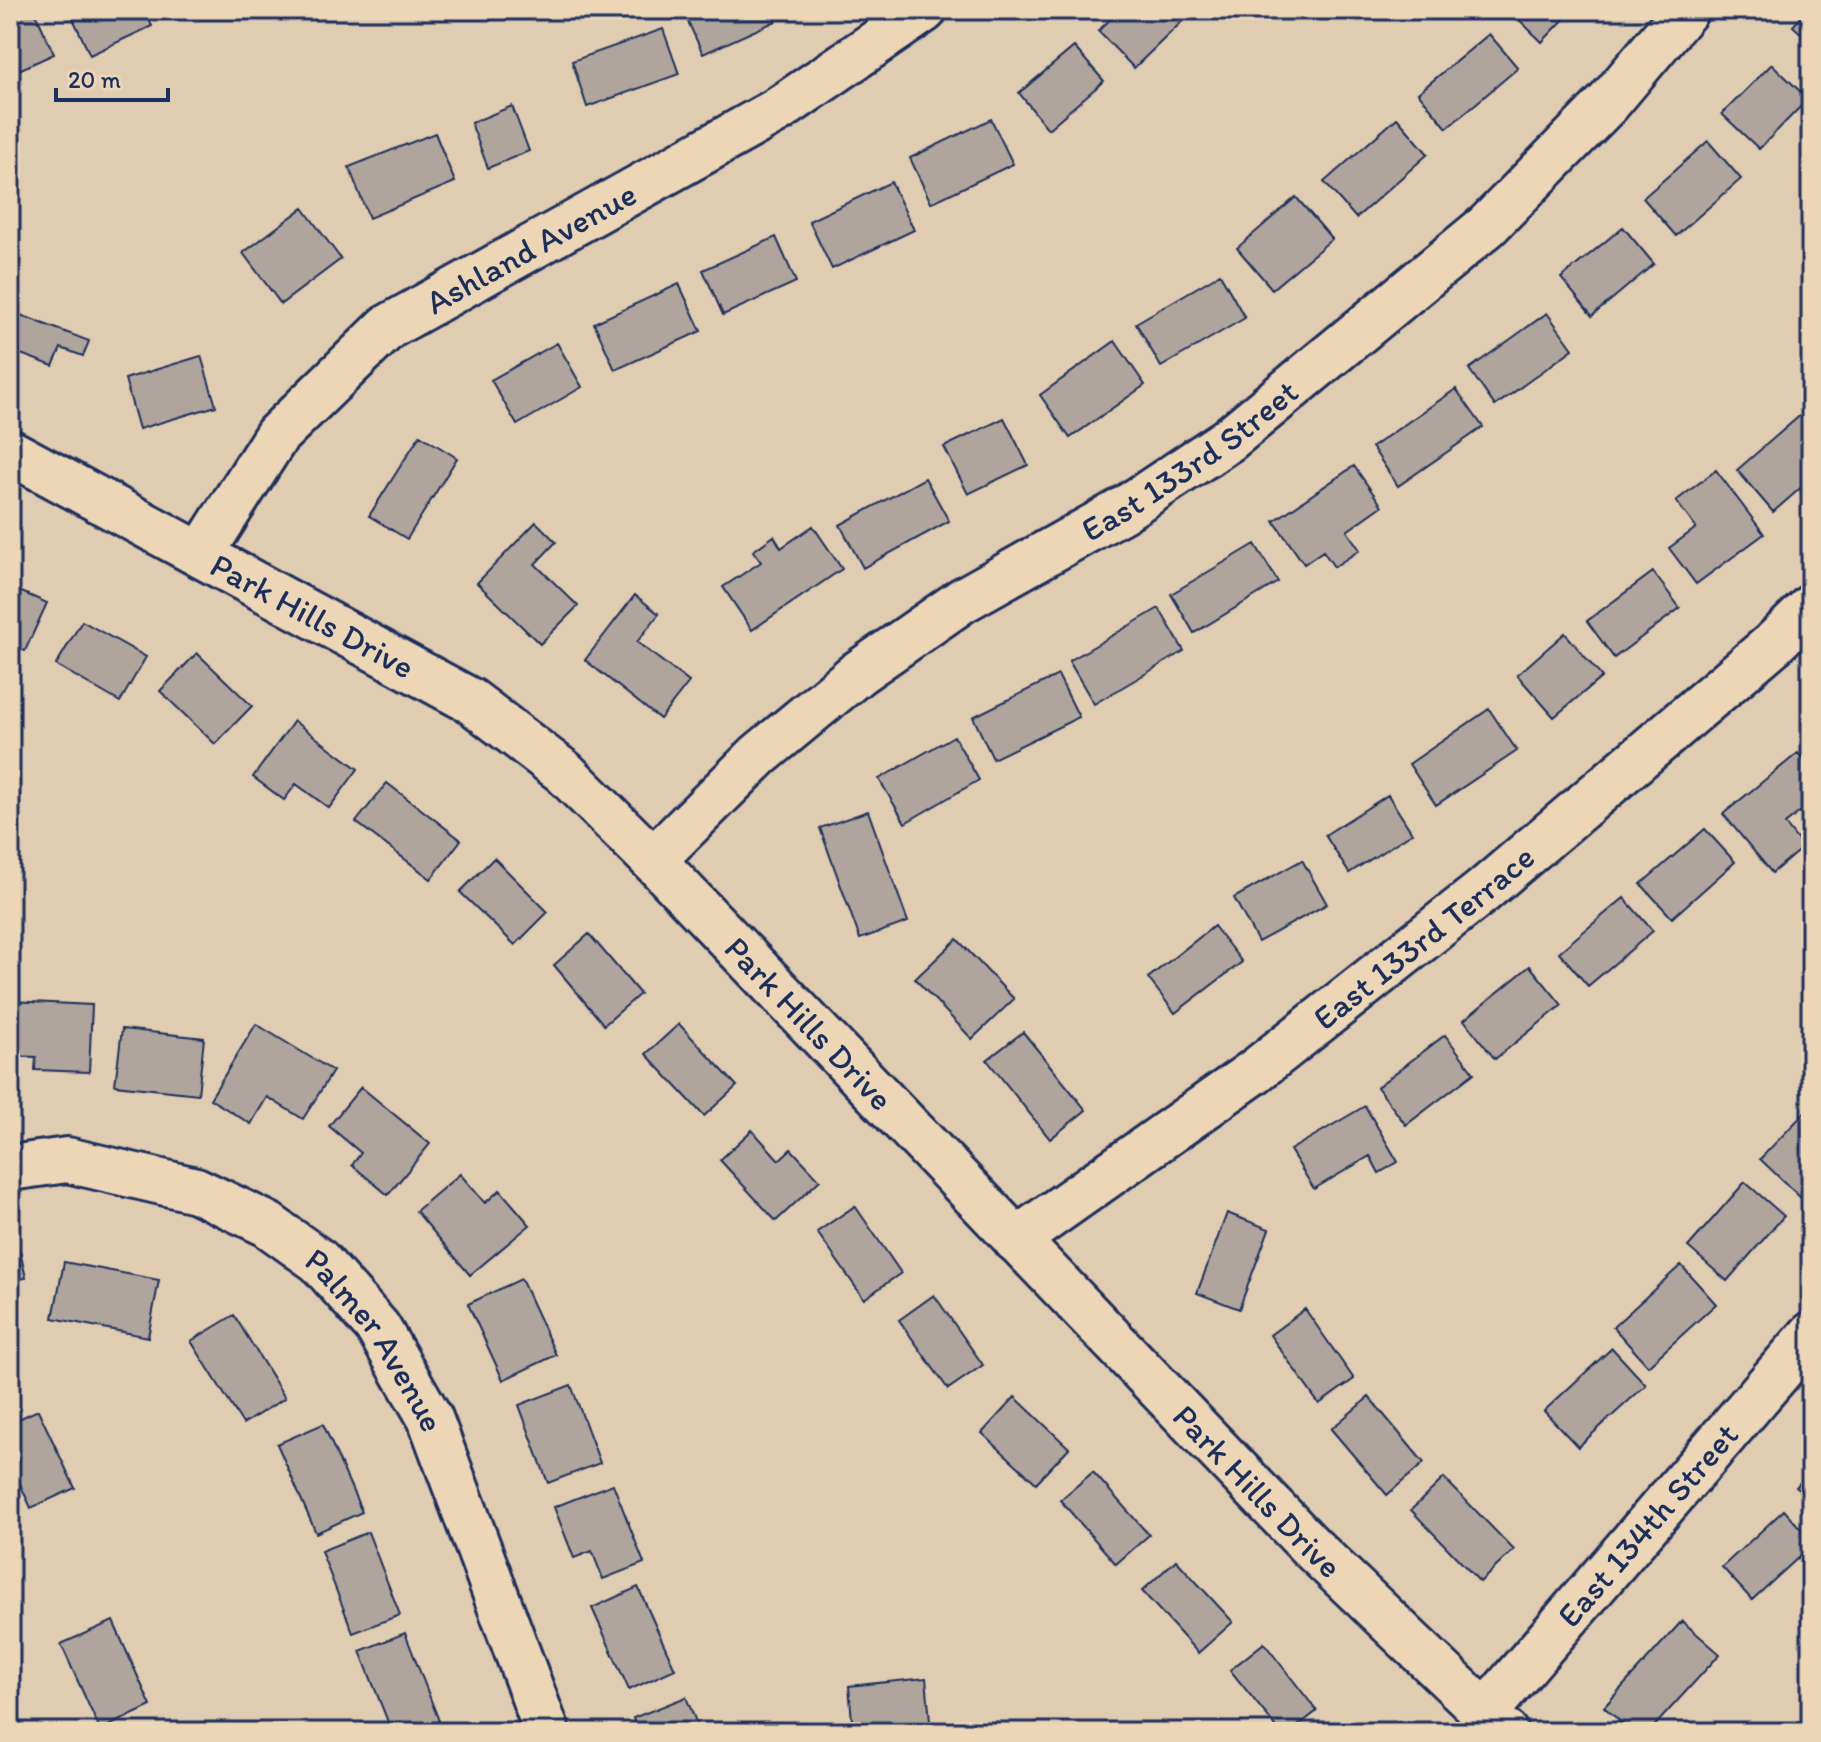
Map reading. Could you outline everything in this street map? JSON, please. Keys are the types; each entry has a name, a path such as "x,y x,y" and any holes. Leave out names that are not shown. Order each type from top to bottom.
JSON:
{"street":[{"name":"Ashland Avenue","path":"202,553 277,435 388,327 778,110 924,10"},
{"name":"East 133rd Street","path":"653,860 759,755 858,673 963,600 1123,510 1252,421 1487,226 1608,103 1686,10"},
{"name":"Park Hills Drive","path":"10,452 471,701 564,772 653,860 1310,1546 1494,1723"},
{"name":"East 133rd Terrace","path":"1016,1240 1254,1072 1483,891 1773,644 1811,607"},
{"name":"Palmer Avenue","path":"10,1168 67,1160 196,1190 267,1224 319,1261 378,1328 430,1418 547,1732"},
{"name":"East 134th Street","path":"1494,1723 1811,1335"}],"building":[{"path":"34,10 54,54 10,74 10,20"},
{"path":"69,10 163,10 148,17 152,26 90,55"},
{"path":"690,10 771,10 776,21 703,54 684,13"},
{"path":"1120,10 1194,10 1134,68 1098,31"},
{"path":"1509,10 1573,10 1542,42"},
{"path":"1807,10 1811,10 1811,43 1793,26"},
{"path":"663,29 679,74 587,107 572,61"},
{"path":"1489,34 1518,68 1447,128 1418,93"},
{"path":"1074,47 1104,81 1048,129 1019,93"},
{"path":"1772,64 1808,99 1759,149 1722,114"},
{"path":"512,106 529,151 488,168 471,123"},
{"path":"1397,118 1428,154 1356,218 1324,182"},
{"path":"991,119 1013,164 931,203 910,158"},
{"path":"435,133 455,182 369,218 349,167"},
{"path":"1708,141 1741,179 1676,236 1643,198"},
{"path":"891,182 914,230 832,269 809,221"},
{"path":"1296,197 1332,239 1272,289 1237,248"},
{"path":"303,208 341,259 281,304 243,253"},
{"path":"1623,227 1654,264 1592,316 1561,278"},
{"path":"776,237 796,282 723,315 703,270"},
{"path":"1220,274 1245,318 1161,367 1136,323"},
{"path":"679,284 701,331 615,370 594,323"},
{"path":"1547,313 1573,349 1495,406 1469,369"},
{"path":"18,314 89,341 83,356 61,348 53,366 10,350 10,336"},
{"path":"1115,341 1145,385 1070,438 1040,395"},
{"path":"557,343 582,387 517,425 491,380"},
{"path":"201,356 216,406 139,429 125,379"},
{"path":"1456,389 1483,427 1398,486 1372,447"},
{"path":"1811,406 1811,479 1773,512 1737,470"},
{"path":"1004,418 1028,465 968,494 944,447"},
{"path":"420,435 457,458 407,539 369,516"},
{"path":"1354,466 1382,506 1347,531 1360,550 1334,567 1323,551 1304,564 1274,521"},
{"path":"1716,470 1764,534 1696,584 1669,548 1696,528 1676,501"},
{"path":"925,478 949,521 863,568 840,525"},
{"path":"536,522 556,542 535,564 578,606 540,644 477,583"},
{"path":"813,526 842,569 752,630 723,587 761,562 753,551 774,536 781,548"},
{"path":"1255,544 1278,582 1194,633 1171,594"},
{"path":"1653,572 1680,608 1614,658 1587,621"},
{"path":"10,587 47,603 25,651 10,644"},
{"path":"635,595 659,614 637,642 689,682 660,719 585,660"},
{"path":"1159,608 1184,651 1094,704 1069,661"},
{"path":"82,621 146,657 120,702 56,665"},
{"path":"1565,633 1602,677 1554,717 1517,675"},
{"path":"197,653 252,706 215,744 160,691"},
{"path":"1058,675 1079,717 993,759 973,717"},
{"path":"1489,709 1517,751 1436,805 1409,764"},
{"path":"294,721 358,769 329,808 296,784 284,800 253,777"},
{"path":"954,736 979,780 905,823 879,779"},
{"path":"1798,753 1811,770 1811,803 1785,824 1803,847 1772,873 1723,814"},
{"path":"387,783 461,840 431,879 356,822"},
{"path":"1388,795 1412,833 1349,873 1325,835"},
{"path":"868,811 908,922 860,939 820,828"},
{"path":"1705,829 1735,862 1672,918 1641,884"},
{"path":"494,858 548,912 515,945 460,892"},
{"path":"1302,860 1327,904 1258,942 1234,898"},
{"path":"1624,898 1653,931 1588,986 1559,952"},
{"path":"1214,926 1242,962 1175,1013 1148,978"},
{"path":"589,934 640,994 604,1025 554,965"},
{"path":"957,939 1014,999 972,1039 915,979"},
{"path":"1530,966 1562,1005 1495,1059 1464,1020"},
{"path":"10,1001 92,1005 89,1072 35,1070 36,1057 10,1056"},
{"path":"256,1024 333,1071 303,1119 267,1097 251,1124 210,1099"},
{"path":"679,1024 737,1086 704,1116 646,1054"},
{"path":"122,1029 204,1038 198,1094 115,1085"},
{"path":"1023,1032 1086,1110 1050,1139 987,1060"},
{"path":"1445,1035 1474,1073 1406,1125 1377,1087"},
{"path":"361,1087 430,1144 388,1195 352,1165 361,1153 329,1126"},
{"path":"1365,1106 1398,1162 1379,1173 1370,1156 1314,1189 1290,1150"},
{"path":"1811,1106 1811,1189 1802,1199 1760,1159"},
{"path":"752,1130 779,1160 791,1149 820,1180 776,1221 720,1160"},
{"path":"460,1174 485,1203 500,1190 530,1225 470,1275 416,1211"},
{"path":"1745,1182 1784,1216 1727,1281 1688,1247"},
{"path":"855,1206 901,1273 864,1299 817,1232"},
{"path":"1227,1213 1269,1229 1239,1309 1197,1293"},
{"path":"20,1251 26,1278 13,1280 19,1310 10,1312 10,1253"},
{"path":"64,1262 159,1280 148,1337 53,1318"},
{"path":"1681,1265 1716,1304 1648,1366 1613,1327"},
{"path":"521,1279 556,1355 503,1380 468,1304"},
{"path":"934,1295 983,1365 948,1389 899,1320"},
{"path":"1305,1309 1354,1379 1319,1404 1270,1335"},
{"path":"234,1315 285,1398 243,1424 191,1341"},
{"path":"1612,1348 1646,1385 1578,1447 1544,1411"},
{"path":"571,1385 600,1463 548,1483 519,1405"},
{"path":"1015,1397 1069,1448 1036,1483 982,1433"},
{"path":"1369,1397 1424,1463 1387,1495 1331,1429"},
{"path":"38,1410 75,1488 31,1508 10,1462 10,1423"},
{"path":"323,1424 362,1512 316,1533 277,1444"},
{"path":"1811,1469 1811,1499 1796,1487"},
{"path":"1093,1472 1149,1535 1116,1564 1060,1500"},
{"path":"1444,1478 1514,1550 1480,1582 1411,1510"},
{"path":"613,1484 644,1563 603,1579 592,1551 574,1558 554,1507"},
{"path":"1784,1510 1811,1540 1811,1546 1752,1600 1722,1567"},
{"path":"368,1532 400,1615 353,1633 321,1551"},
{"path":"1176,1560 1233,1622 1198,1653 1142,1591"},
{"path":"638,1587 675,1669 629,1690 592,1608"},
{"path":"113,1621 151,1706 100,1730 61,1644"},
{"path":"1682,1621 1720,1654 1649,1732 1632,1732 1604,1707"},
{"path":"405,1633 439,1721 412,1732 392,1732 360,1651"},
{"path":"1264,1643 1317,1711 1290,1732 1280,1732 1230,1670"},
{"path":"926,1678 931,1732 853,1732 849,1686"},
{"path":"686,1697 700,1732 638,1732 633,1718"}]}
